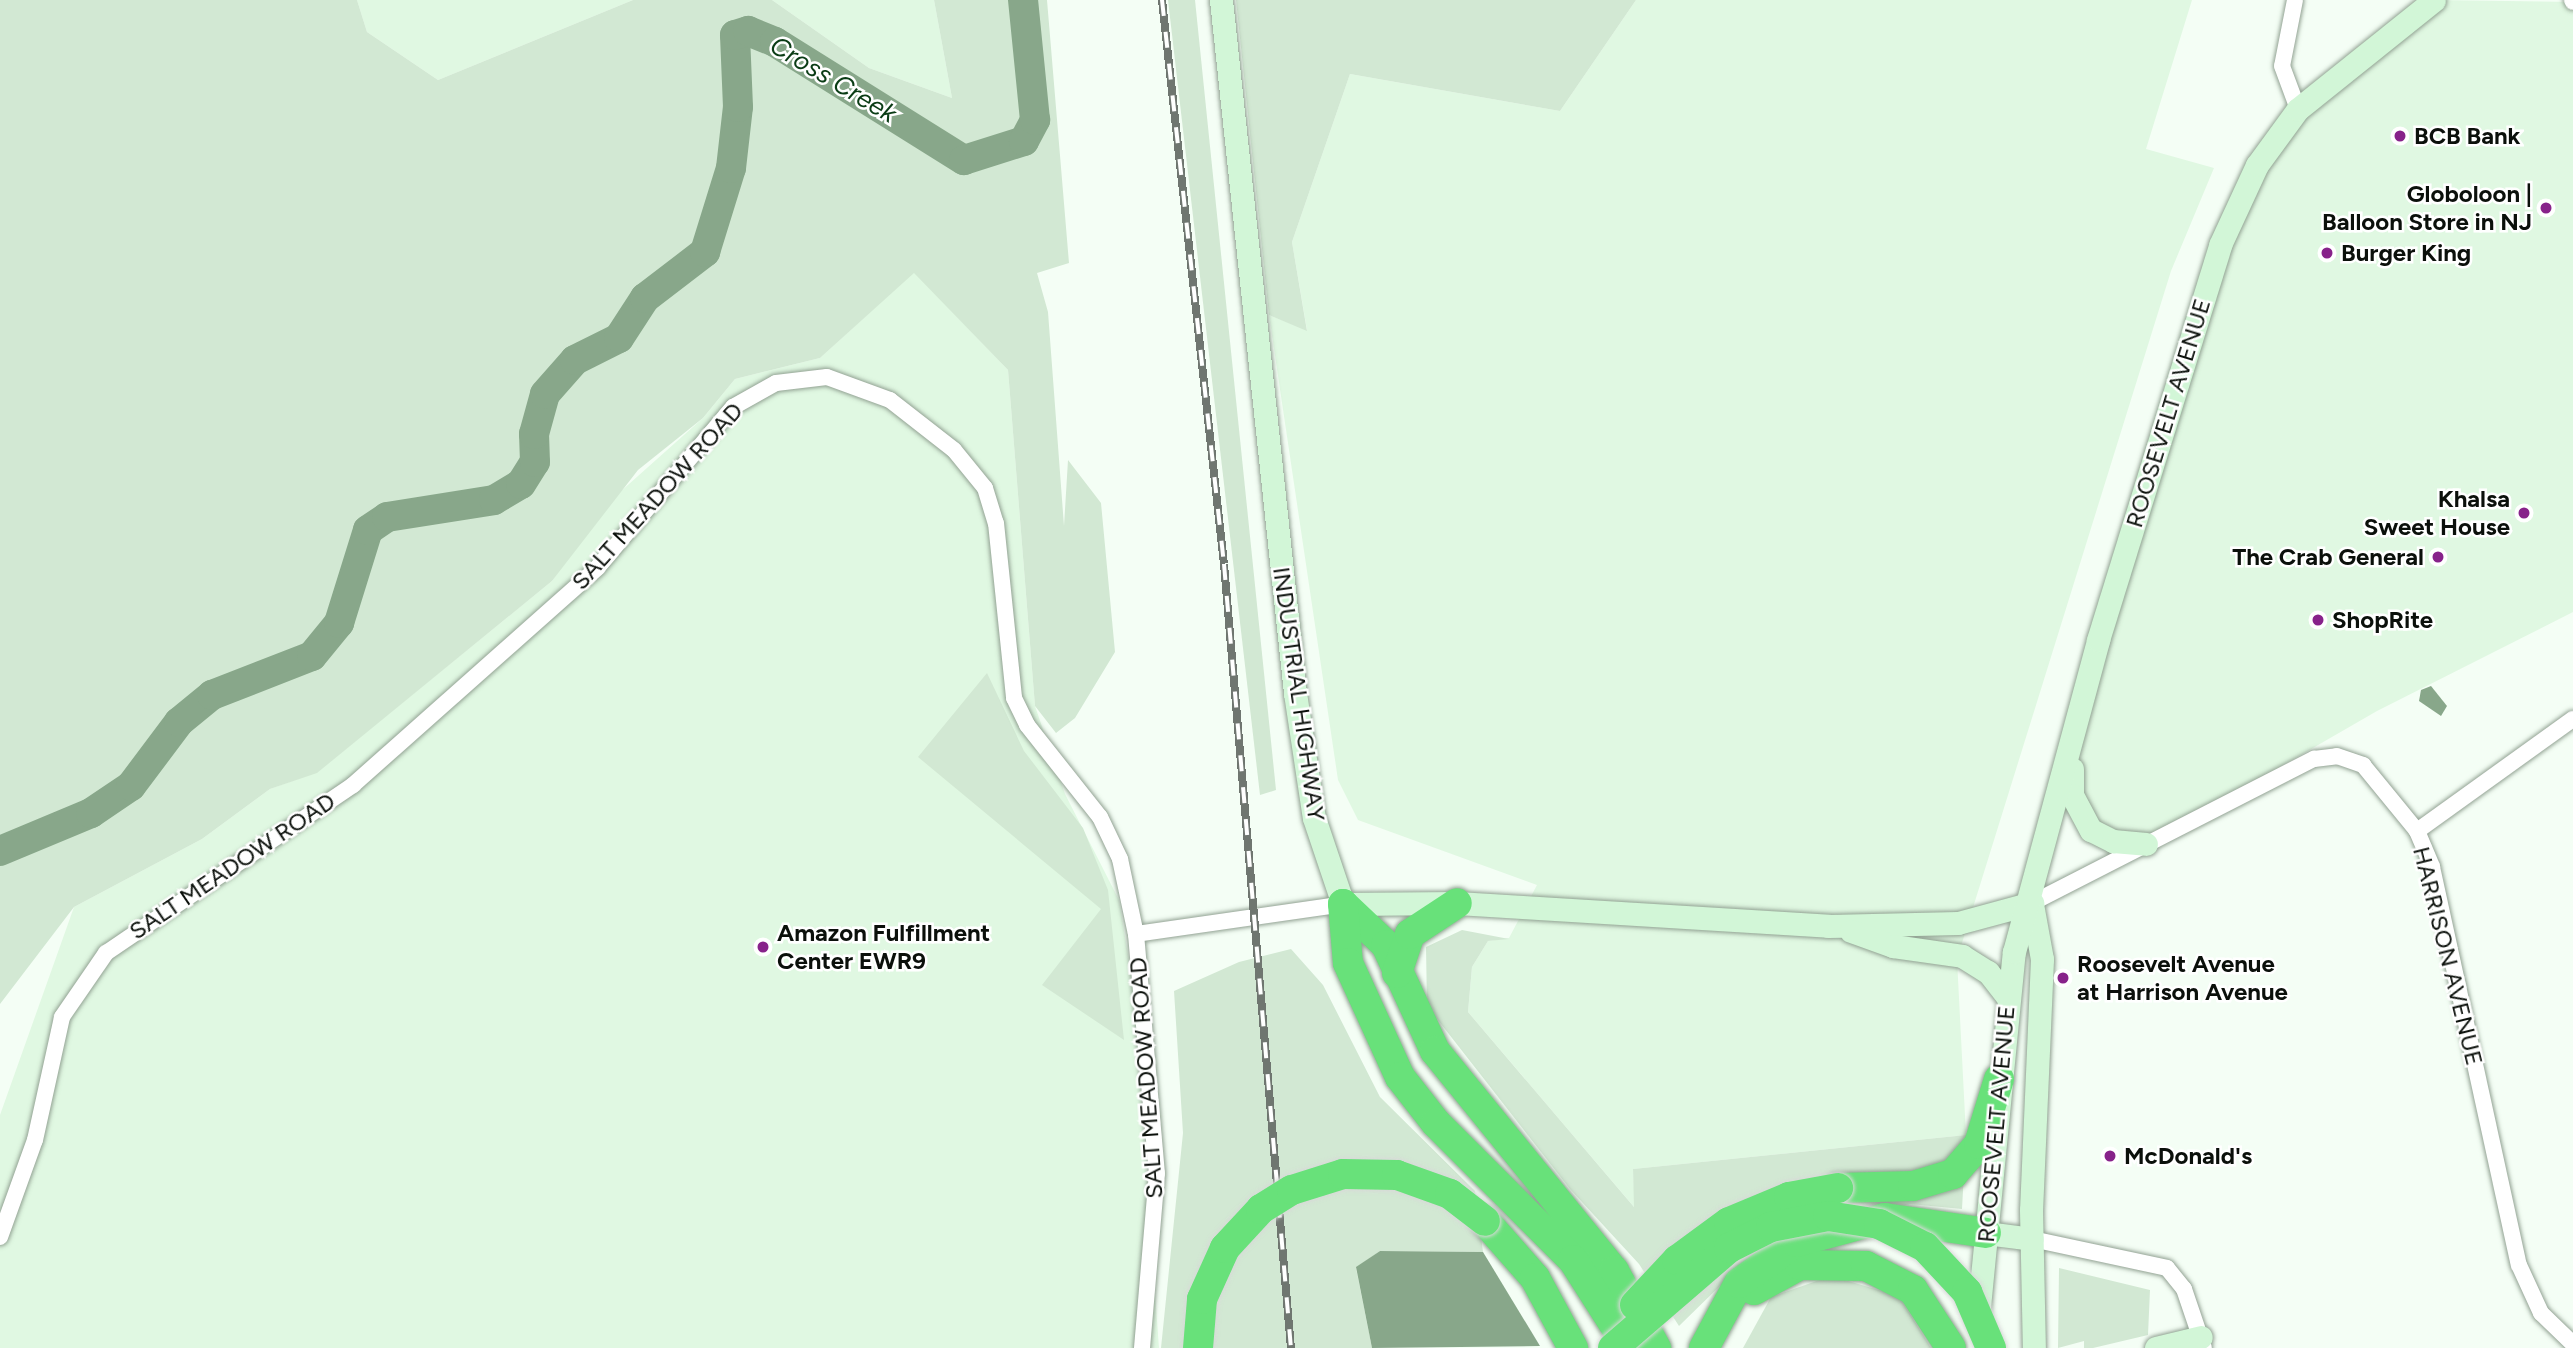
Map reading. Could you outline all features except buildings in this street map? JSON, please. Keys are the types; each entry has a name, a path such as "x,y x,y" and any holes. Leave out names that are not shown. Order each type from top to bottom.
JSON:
{"highway":[{"path":"1397,973 1410,934 1457,903"},
{"path":"1343,904 1386,945 1397,973 1443,1062 1614,1270 1656,1348"},
{"path":"1343,904 1348,963 1400,1077 1436,1123 1573,1260 1629,1348"},
{"path":"1595,1348 1677,1260 1710,1234 1771,1203 1838,1188 1913,1186 1953,1174 1979,1144 1999,1079"},
{"path":"1198,1348 1202,1299 1225,1248 1261,1209 1292,1190 1343,1174 1396,1175 1450,1194 1485,1221 1535,1278 1573,1348"},
{"path":"1613,1348 1729,1248 1770,1227 1828,1216 1879,1224 1925,1247 1967,1292 1992,1348"},
{"path":"1704,1348 1739,1283 1796,1242 1885,1218 1986,1233"},
{"path":"1716,1348 1732,1315 1768,1279 1832,1261 1900,1280 1927,1304 1951,1348"}],"main road":[{"name":"INDUSTRIAL HIGHWAY","path":"1221,0 1295,693 1314,818 1343,904"},
{"name":"ROOSEVELT AVENUE","path":"1977,1348 1999,1079 2014,952 2032,903 2072,738 2220,245 2257,165 2298,109 2434,0"},
{"path":"2072,738 2072,795 2079,814 2091,830 2113,841 2146,844"},
{"path":"1343,904 1457,903 1839,926 1958,923 2032,903"},
{"name":"ROOSEVELT AVENUE","path":"2032,903 2042,959 2032,1239 2034,1348"},
{"path":"1839,926 1894,946 1962,956 1988,972 2007,996"},
{"path":"1986,1233 2032,1239"},
{"path":"2156,1348 2203,1343"}],"street":[{"path":"2295,0 2281,66 2298,109"},
{"name":"SALT MEADOW ROAD","path":"0,1237 35,1140 57,1032 95,965 139,926 353,785 590,574 725,414 776,383 827,376 868,387 942,439 979,478 996,523 1014,698 1027,725 1100,817 1128,884 1136,934 1157,1188 1142,1348"},
{"path":"2417,831 2571,725"},
{"name":"HARRISON AVENUE","path":"2032,903 2146,844 2329,756 2363,765 2417,831 2432,867 2519,1265 2541,1313 2573,1344"},
{"name":"SALT MEADOW ROAD","path":"1136,934 1343,904"},
{"path":"2032,1239 2159,1264 2184,1289 2203,1343"}],"shaded area":[{"path":"0,0 357,0 367,32 438,80 633,0 772,0 869,68 952,98 934,0 1047,0 1069,263 1037,273 1048,312 1064,526 1068,460 1101,503 1115,652 1075,718 1056,733 1035,706 1008,370 914,273 820,358 735,379 703,418 638,470 552,581 317,773 270,789 202,839 74,907 0,1004"},
{"path":"357,0 633,0 438,80 367,32"},
{"path":"772,0 934,0 952,98 869,68"},
{"path":"1168,0 1195,0 1276,790 1260,795"},
{"path":"1236,0 1636,0 1560,111 1350,74 1292,242 1307,331 1269,315"},
{"path":"1636,0 2192,0 2146,149 2214,168 2171,271 1957,959 1966,1135 1633,1169 1635,1208 1468,1012 1472,967 1488,941 1509,938 1537,885 1358,820 1338,780 1269,315 1307,330 1292,242 1350,74 1560,111"},
{"path":"2434,0 2573,2 2573,612 2377,711 2146,844 2091,830 2072,738 2220,245 2298,109"},
{"path":"914,272 1008,370 1035,706 1065,794 1119,900 1133,985 1159,1348 0,1348 0,1115 74,907 202,839 270,789 317,772 552,581 601,509 703,418 735,379 820,358"},
{"path":"987,673 1024,751 1083,828 1108,890 1124,1040 1042,985 1101,909 918,757"},
{"path":"2431,686 2447,706 2441,716 2419,701 2421,690"},
{"path":"1462,930 1509,939 1488,941 1472,967 1468,1012 1634,1207 1633,1169 1966,1135 1962,1209 1910,1204 1768,1239 1679,1326 1639,1264 1570,1189 1427,1006 1426,947"},
{"path":"1291,949 1323,985 1380,1097 1475,1191 1483,1252 1380,1251 1356,1268 1372,1348 1161,1348 1183,1133 1174,991 1239,962"},
{"path":"1380,1251 1483,1252 1540,1346 1372,1348 1356,1267"},
{"path":"2059,1268 2150,1290 2148,1335 2093,1348 2084,1348 2084,1341 2058,1348"},
{"path":"1831,1276 1899,1296 1931,1348 1743,1348 1771,1297"}],"waterway":[{"name":"Cross Creek","path":"0,851 91,813 131,786 179,722 212,695 312,656 339,623 368,530 387,517 494,500 521,484 535,462 534,434 545,394 575,360 619,338 645,298 705,252 731,168 738,107 735,35 748,31 775,42 964,160 1024,141 1035,120 1023,0"}],"railway":[{"path":"1162,0 1224,564 1291,1348"}],"place":[{"name":"BCB Bank","path":"2400,136"},
{"name":"Globoloon | Balloon Store in NJ","path":"2546,208"},
{"name":"Burger King","path":"2327,253"},
{"name":"Khalsa Sweet House","path":"2524,513"},
{"name":"The Crab General","path":"2438,557"},
{"name":"ShopRite","path":"2318,620"},
{"name":"Amazon Fulfillment Center EWR9","path":"763,947"},
{"name":"Roosevelt Avenue at Harrison Avenue","path":"2063,978"},
{"name":"McDonald's","path":"2110,1156"}]}
